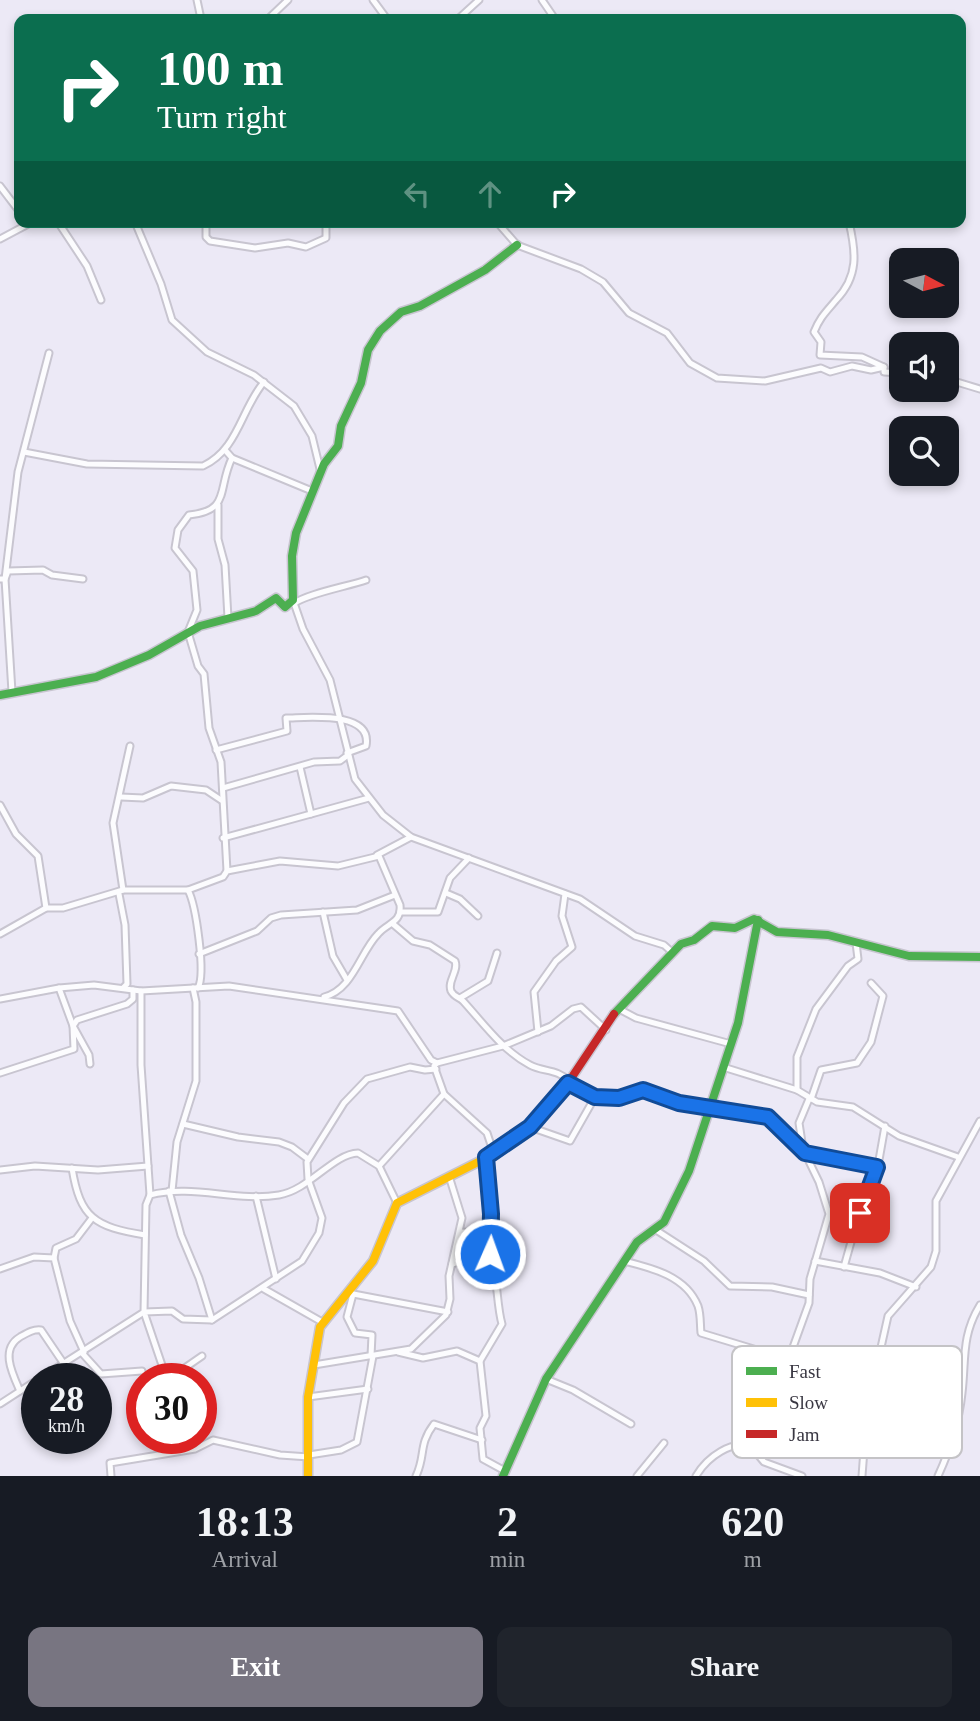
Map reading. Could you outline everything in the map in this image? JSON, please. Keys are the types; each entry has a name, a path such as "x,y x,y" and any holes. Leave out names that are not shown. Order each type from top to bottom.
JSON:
{"street":[{"path":"273,14 288,0"},
{"path":"464,14 479,0"},
{"path":"0,186 14,204"},
{"path":"0,239 21,228"},
{"path":"62,228 87,266 101,300"},
{"path":"138,228 161,284 172,320 207,352 264,382 300,414 312,436 321,472"},
{"path":"206,228 206,237 210,241 255,248 288,243 309,246 326,238 326,228"},
{"path":"502,228 517,245 591,273 614,293 629,313 667,333 690,363 717,378 765,381 821,368 833,372 852,366 868,369 884,367"},
{"path":"851,228 856,247 855,270 845,290 821,314 814,332 821,342 820,355 862,357 884,367"},
{"path":"517,245 492,266 420,306 401,312 386,324 368,351 361,383 341,426 338,446 328,456 294,542 294,602 303,629 330,680 355,779 393,825 411,837 565,894 605,914 635,936 664,945 673,953"},
{"path":"12,692 2,579 18,472 49,353"},
{"path":"884,367 884,372 889,372"},
{"path":"24,452 87,464 206,466 225,450 236,433 252,396 264,382"},
{"path":"959,383 980,389"},
{"path":"225,450 232,458 312,491"},
{"path":"228,618 225,565 218,539 218,505 232,458"},
{"path":"0,934 27,915 46,908 63,908 121,892 188,890 223,877 227,870 221,800 223,788 209,728 204,674 188,632 197,610 192,571 177,552 176,536 189,515 208,513 218,505"},
{"path":"2,579 8,571 43,570 52,575 83,579"},
{"path":"0,695 96,677 149,655 188,632 256,611 276,598 285,607 303,597 331,592 366,580"},
{"path":"216,750 287,731 286,718 341,717 363,731 366,738 366,746 340,761 323,760 223,788"},
{"path":"124,988 127,984 125,925 113,825 130,746"},
{"path":"300,767 311,814"},
{"path":"121,797 143,798 171,786 206,790 221,800"},
{"path":"223,838 369,798"},
{"path":"0,805 16,834 38,856 46,908"},
{"path":"227,870 280,860 338,866 376,856 411,837"},
{"path":"319,998 332,995 347,980 376,935 393,924 400,912 380,857 376,856"},
{"path":"400,912 438,912 452,874 469,858"},
{"path":"188,890 196,909 200,954 201,984 195,988"},
{"path":"446,893 460,899 478,916"},
{"path":"538,1032 534,1024 534,992 556,961 572,947 562,916 565,894"},
{"path":"200,954 257,931 274,917 297,912 357,911 395,895"},
{"path":"324,912 333,956 347,980"},
{"path":"308,1476 308,1397 322,1322 350,1293 373,1261 397,1203 490,1155 530,1127 568,1082 606,1030 605,1023 673,953 706,925 721,923 734,928 758,920"},
{"path":"758,920 777,932 813,932 921,957 980,957"},
{"path":"0,999 59,988 94,985 141,991 229,986 398,1011 436,1066 444,1094 491,1138 489,1251 502,1324 480,1361 486,1416 481,1428 482,1457 504,1474 546,1379 624,1261 641,1238 656,1230 689,1171 731,1044 758,920"},
{"path":"393,924 413,942 430,945 456,961 457,967 450,988 503,1046 531,1066 547,1068 595,1097 619,1098 643,1090 665,1100 768,1117 804,1151 877,1167"},
{"path":"797,1090 795,1065 800,1044 821,1000 848,966 858,959 856,942"},
{"path":"460,998 488,981 497,953"},
{"path":"792,1346 809,1295 815,1261 829,1214 819,1182 804,1151 799,1123 821,1070 857,1063 871,1042 883,996 871,983"},
{"path":"59,988 73,1026 89,1055 90,1064"},
{"path":"195,988 196,1081 175,1154 170,1191 180,1235 199,1278 212,1320"},
{"path":"0,1073 72,1050 73,1026 77,1020 127,1003 133,999 133,990"},
{"path":"141,991 141,1065 150,1195 146,1201 144,1312 165,1374 176,1374 202,1356"},
{"path":"66,1363 144,1312 172,1311 183,1319 212,1320 264,1289 302,1261 319,1233 322,1218 310,1183 308,1159 344,1103 363,1082 410,1067 425,1070 503,1046 538,1032 578,1007 606,1030"},
{"path":"619,1009 636,1018 731,1044"},
{"path":"723,1067 797,1090 810,1099 853,1107 899,1136 958,1157"},
{"path":"379,1166 444,1094"},
{"path":"530,1127 570,1141 595,1097"},
{"path":"882,1346 889,1314 916,1287 931,1267 936,1251 936,1201 980,1121"},
{"path":"183,1124 238,1137 279,1142 292,1147 308,1159"},
{"path":"845,1266 856,1224 877,1167 885,1126"},
{"path":"150,1195 170,1191 281,1195 310,1183 354,1153 364,1155 379,1166 397,1203"},
{"path":"0,1170 35,1166 98,1170 148,1166"},
{"path":"72,1167 80,1202 92,1219 118,1231 145,1234"},
{"path":"314,1365 411,1349 448,1312 452,1264 461,1231 461,1210 449,1176"},
{"path":"256,1196 276,1279"},
{"path":"92,1219 76,1239 56,1248 54,1258 70,1321 83,1353 101,1374 126,1372"},
{"path":"656,1230 704,1261 730,1286 772,1287 809,1295"},
{"path":"461,1231 481,1236 489,1251"},
{"path":"452,1264 489,1251"},
{"path":"0,1269 34,1257 54,1258"},
{"path":"624,1261 661,1271 691,1294 700,1315 701,1333 745,1346"},
{"path":"815,1261 880,1273 916,1287"},
{"path":"264,1289 322,1322"},
{"path":"350,1293 448,1312"},
{"path":"111,1476 110,1463 181,1452 213,1440 280,1455 309,1456 354,1445 368,1389 372,1335 352,1331 347,1317 350,1293"},
{"path":"962,1359 970,1324 980,1305"},
{"path":"0,1404 20,1391 7,1358 10,1344 17,1338 41,1330 63,1363"},
{"path":"398,1352 423,1358 457,1351 480,1361"},
{"path":"546,1379 573,1390 631,1424"},
{"path":"308,1397 368,1389"},
{"path":"416,1476 422,1441 434,1424 482,1440"},
{"path":"637,1476 664,1443"},
{"path":"695,1476 704,1464 732,1447"},
{"path":"761,1458 791,1474 802,1476"},
{"path":"862,1476 864,1458"},
{"path":"938,1476 945,1458"}],"traffic: fast":[{"path":"0,695 96,677 149,655 200,626 256,611 276,598 285,607 293,600 292,556 296,533 324,464 338,446 341,426 361,383 368,350 380,331 401,312 420,306 485,270 517,245"},
{"path":"614,1014 681,944 694,940 712,926 735,928 754,919 777,932 828,935 909,956 980,957"},
{"path":"503,1476 546,1379 637,1242 664,1222 689,1171 738,1023 758,920"}],"traffic: slow":[{"path":"308,1476 308,1397 320,1327 373,1261 397,1203 494,1154 516,1137"}],"traffic: jam":[{"path":"516,1137 530,1127 568,1083 614,1014"}],"route":[{"path":"490,1254 491,1214 486,1157 530,1127 568,1083 595,1097 619,1098 633,1091 643,1090 656,1097 679,1103 768,1117 805,1153 877,1167 860,1213"}]}
